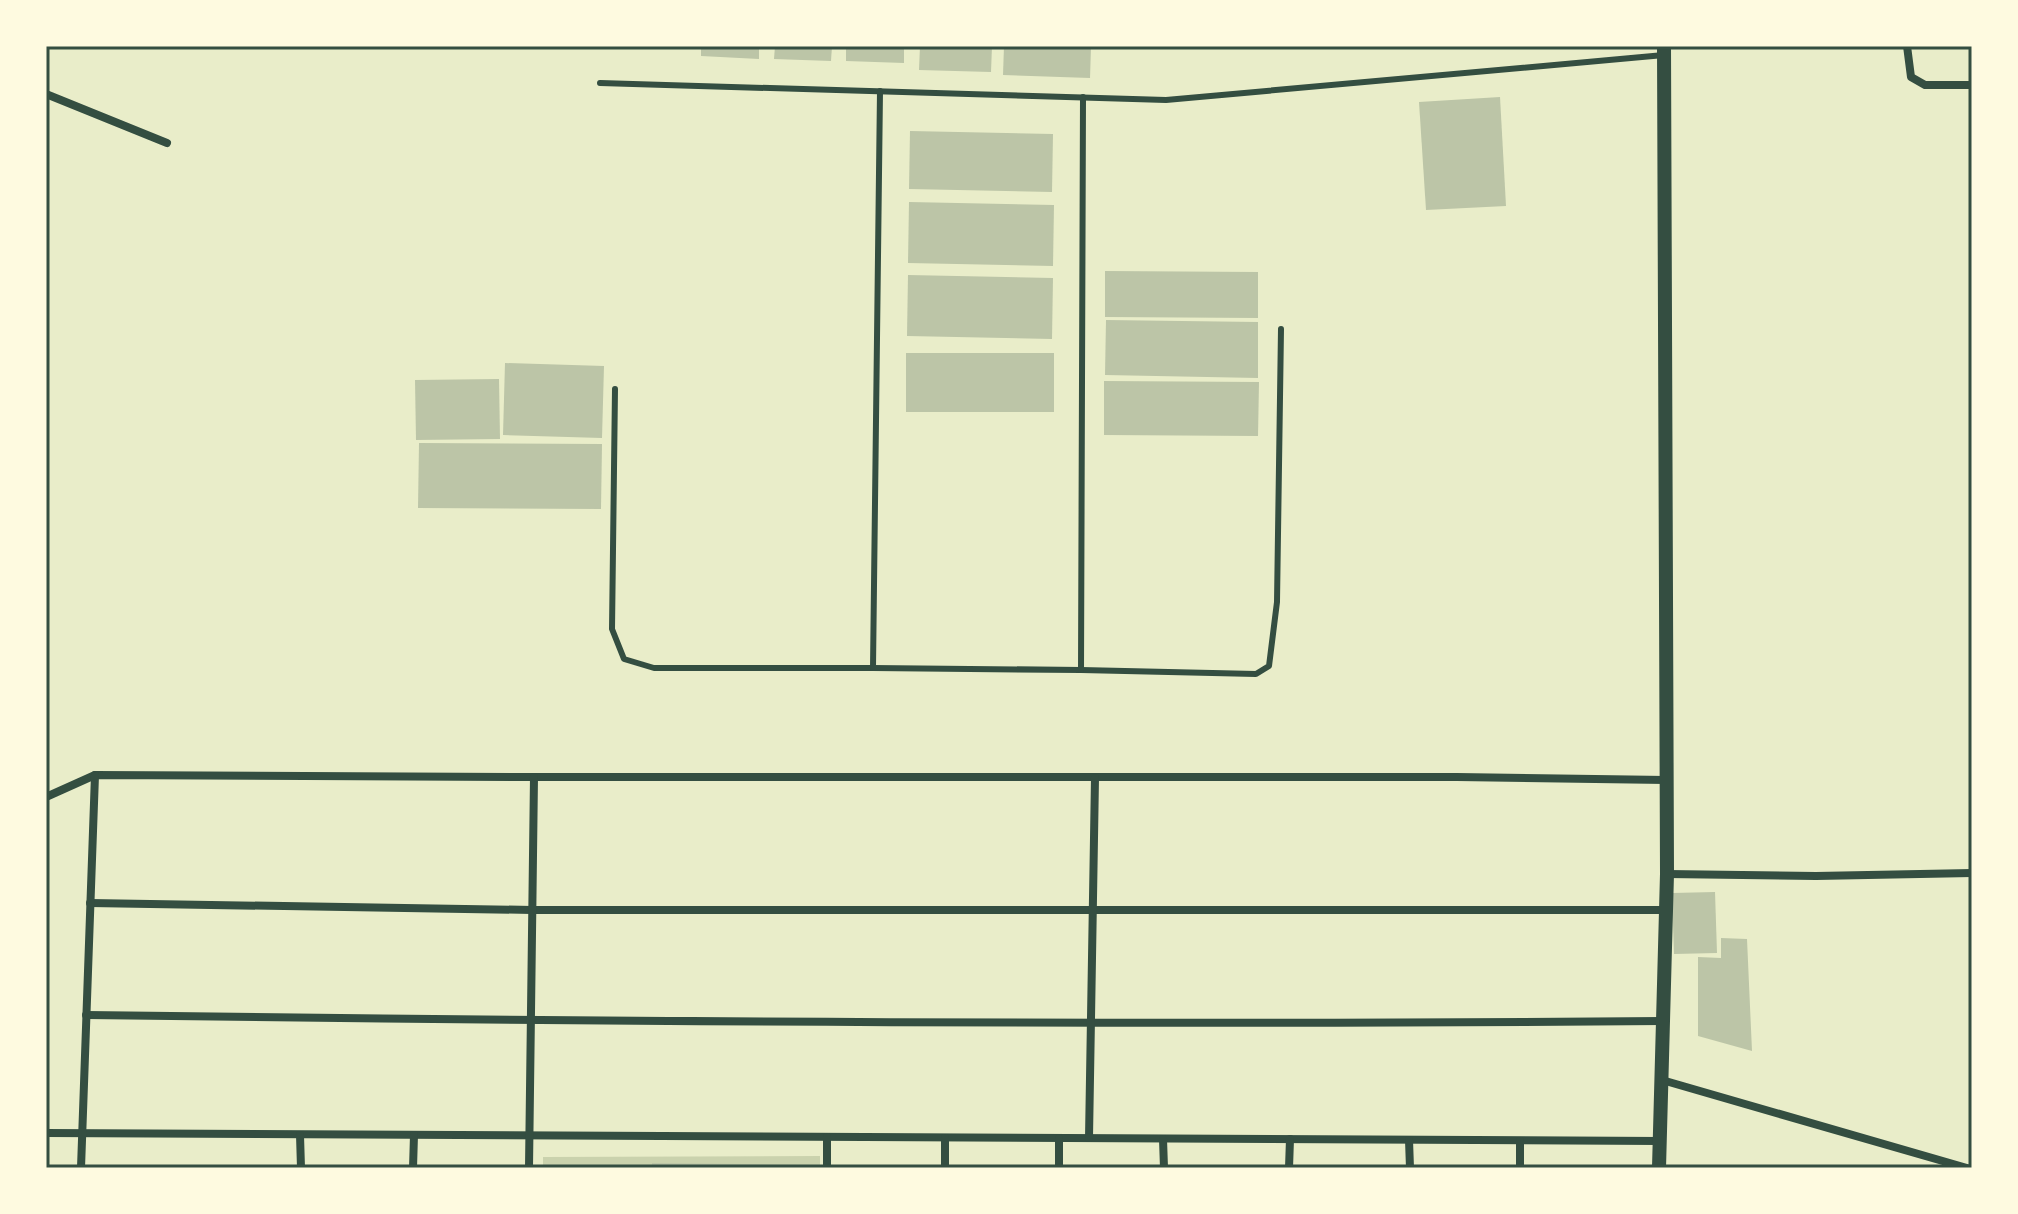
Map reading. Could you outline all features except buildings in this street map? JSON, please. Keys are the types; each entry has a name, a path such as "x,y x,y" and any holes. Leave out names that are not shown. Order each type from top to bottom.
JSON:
{"street":[{"path":"1907,46 1911,77 1925,85 1972,85"},
{"path":"1659,1168 1667,874 1664,51"},
{"path":"46,94 167,143"},
{"path":"46,797 95,775 1666,780"},
{"path":"81,1168 95,775"},
{"path":"529,1168 534,777"},
{"path":"1089,1138 1095,778"},
{"path":"1667,874 1816,876 1972,873"},
{"path":"90,903 532,910 1666,910"},
{"path":"86,1015 530,1021 1663,1021"},
{"path":"1662,1080 1967,1168"},
{"path":"46,1133 1660,1141"},
{"path":"300,1135 301,1168"},
{"path":"413,1168 414,1135"},
{"path":"827,1137 827,1168"},
{"path":"945,1138 945,1168"},
{"path":"1059,1139 1059,1168"},
{"path":"1163,1139 1164,1168"},
{"path":"1289,1168 1290,1139"},
{"path":"1409,1140 1410,1168"},
{"path":"1520,1141 1520,1168"}],"lane":[{"path":"600,83 1166,100 1664,51"},
{"path":"873,668 880,91"},
{"path":"1081,670 1083,97"},
{"path":"615,389 612,629 624,659 654,668 1256,674 1269,666 1277,602 1281,329"}],"green space":[{"path":"820,1156 820,1168 543,1168 543,1157"}]}
